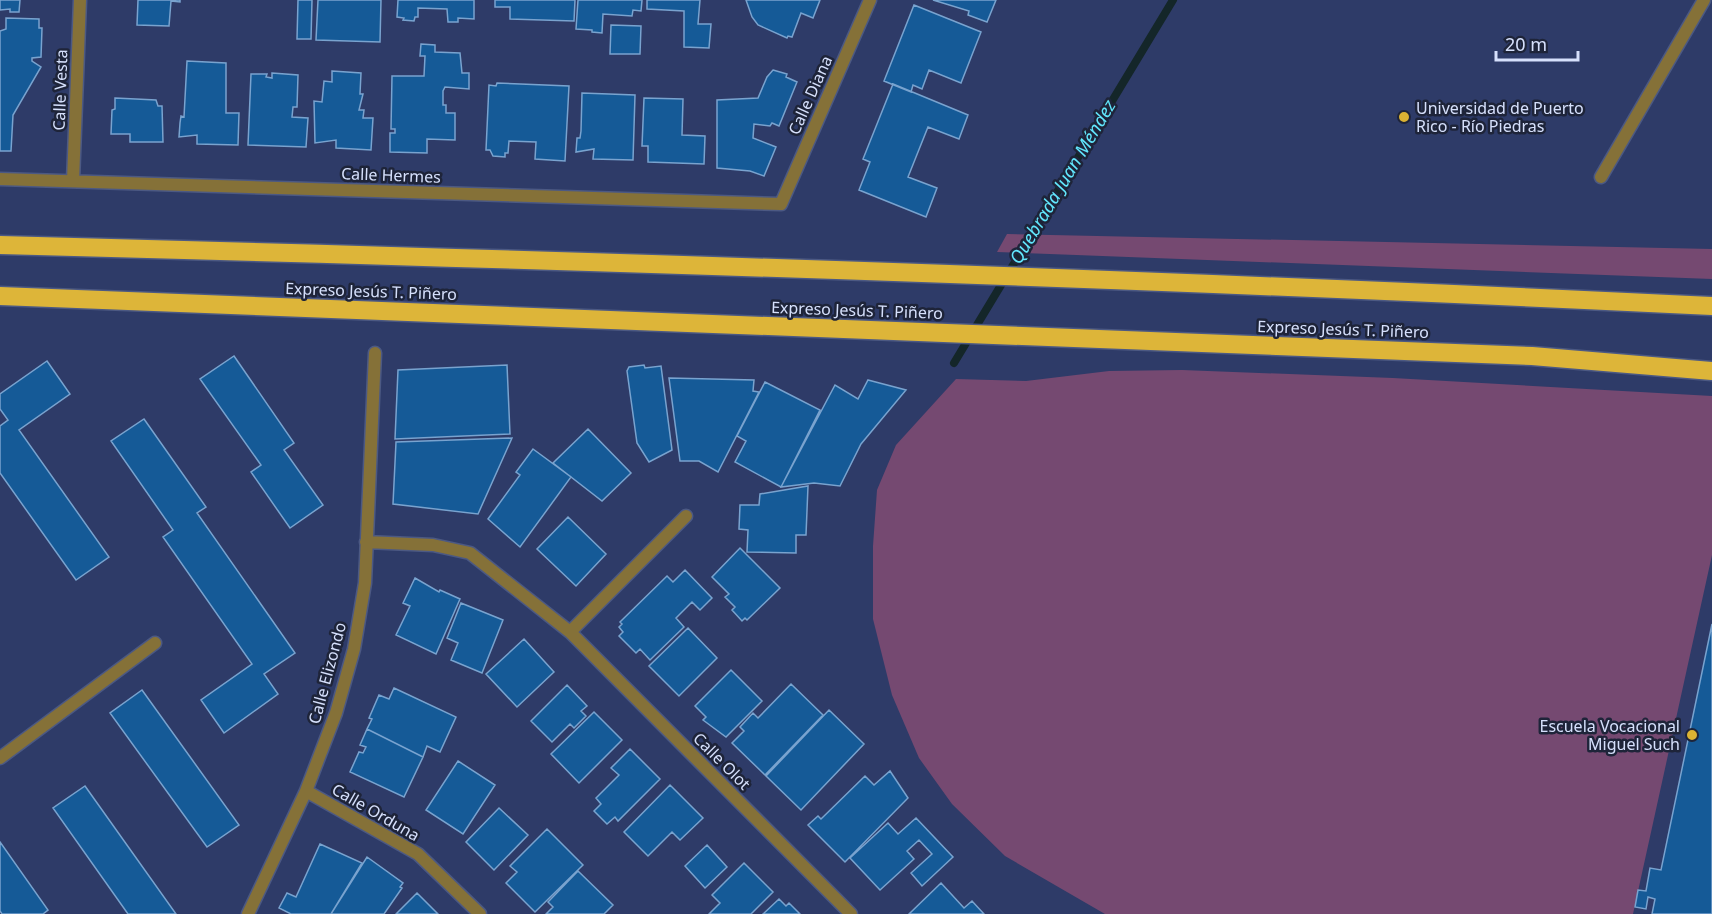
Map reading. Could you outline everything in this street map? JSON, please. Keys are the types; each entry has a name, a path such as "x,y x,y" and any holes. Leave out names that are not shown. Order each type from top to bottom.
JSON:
{"highway":[{"path":"0,245 919,271 1712,306"},
{"name":"Expreso Jesús T. Piñero","path":"0,296 1532,356 1712,371"}],"street":[{"name":"Calle Vesta","path":"73,181 80,0"},
{"name":"Calle Diana","path":"781,204 870,0"},
{"path":"1601,177 1704,0"},
{"name":"Calle Hermes","path":"0,179 781,204"},
{"name":"Calle Elizondo","path":"248,914 306,791 336,713 354,649 364,583 375,353"},
{"path":"570,632 686,516"},
{"name":"Calle Olot","path":"366,542 433,544 470,553 570,632 851,914"},
{"path":"0,758 155,643"},
{"name":"Calle Orduna","path":"306,791 417,854 480,914"}],"shaded area":[{"path":"1007,234 1712,249 1712,279 997,252"},
{"path":"1182,370 1393,378 1712,396 1712,555 1633,914 1105,914 1005,856 952,804 919,758 892,695 873,619 873,546 877,490 896,445 956,379 1026,381 1109,371"}],"building":[{"path":"0,0 20,0 19,12 10,12 10,9 0,10"},
{"path":"138,0 180,0 180,2 171,1 169,26 137,25"},
{"path":"298,0 312,0 311,39 297,39"},
{"path":"318,0 381,0 380,42 316,40"},
{"path":"398,0 474,0 474,19 458,18 458,22 448,22 447,9 418,8 418,17 415,17 414,21 403,20 404,18 397,17"},
{"path":"495,0 575,0 574,21 510,19 510,7 495,7"},
{"path":"578,0 642,0 641,11 633,10 632,16 603,14 602,33 576,29"},
{"path":"647,0 700,0 698,24 711,24 709,48 684,47 684,11 647,9"},
{"path":"746,0 820,0 813,18 801,13 792,37 787,38 758,25 752,17"},
{"path":"933,0 996,0 987,22 968,15 969,11"},
{"path":"914,5 981,32 961,83 929,70 922,89 913,85 911,92 884,81"},
{"path":"6,18 39,19 39,28 42,28 41,57 32,58 32,61 41,67 13,115 11,151 0,151 0,31 6,29"},
{"path":"611,25 641,26 640,54 610,54"},
{"path":"421,44 435,45 435,52 460,53 462,73 469,73 469,89 445,87 443,91 443,105 446,105 446,113 455,113 455,140 427,139 427,153 390,152 390,133 395,133 395,129 391,129 392,76 424,76 425,56 420,56"},
{"path":"187,61 226,63 226,113 239,113 238,145 197,144 197,135 179,137 181,116 184,117"},
{"path":"773,70 787,74 786,77 797,82 779,126 772,123 770,126 754,124 753,138 776,147 764,176 750,171 717,168 717,100 758,98 767,77"},
{"path":"332,71 361,73 360,94 363,94 359,110 364,110 363,118 373,118 371,150 336,148 336,140 315,143 314,101 322,102 324,81 332,82"},
{"path":"272,73 298,75 297,107 293,107 292,117 308,118 306,147 248,145 251,74 267,74 266,77 272,78"},
{"path":"497,83 569,86 565,161 535,159 536,142 509,141 508,153 505,153 505,157 493,156 490,150 486,150 489,85 496,86"},
{"path":"893,84 968,115 959,139 928,127 908,177 937,188 926,217 859,190 870,162 863,159"},
{"path":"582,93 635,95 633,160 593,159 594,149 576,152 577,138 580,138 581,131"},
{"path":"115,98 156,100 158,106 162,106 163,142 130,142 130,134 111,134"},
{"path":"644,98 683,99 682,135 705,136 704,164 648,162 648,146 642,146"},
{"path":"234,356 294,443 284,450 323,505 290,528 251,472 261,465 200,379"},
{"path":"47,361 70,394 19,430 109,557 76,580 0,473 0,426 8,420 0,409 0,394"},
{"path":"507,365 510,434 395,439 398,370"},
{"path":"644,365 645,368 661,366 672,450 649,462 637,443 627,371 629,367"},
{"path":"669,378 754,380 753,391 759,392 718,472 699,461 680,461"},
{"path":"868,380 906,390 861,444 840,486 814,483 781,487 835,385 858,399"},
{"path":"765,382 820,410 781,487 735,462 746,441 737,436"},
{"path":"144,419 206,507 197,513 295,653 264,674 278,694 224,733 201,700 252,664 163,537 173,530 111,441"},
{"path":"588,429 631,473 602,501 553,463"},
{"path":"512,438 478,514 393,504 396,442"},
{"path":"533,449 571,477 520,547 488,519 520,475 516,472"},
{"path":"808,486 806,535 796,535 796,553 747,552 748,530 739,529 740,505 759,505 760,494"},
{"path":"568,517 606,554 576,586 537,549"},
{"path":"740,548 780,588 747,620 745,618 742,621 732,610 735,607 725,597 729,594 712,577"},
{"path":"685,570 712,598 700,610 692,602 676,618 684,627 650,660 640,649 636,653 619,636 623,632 619,627 622,624 620,622 667,576 673,582"},
{"path":"415,578 439,592 440,590 460,599 436,654 396,635 410,606 403,603"},
{"path":"461,603 503,620 482,673 451,660 458,643 447,638"},
{"name":"Escuela Vocacional Miguel Such","path":"1712,624 1712,914 1652,914 1655,899 1648,897 1646,909 1635,907 1638,890 1646,891 1650,868 1661,870"},
{"path":"688,628 717,658 679,696 649,666"},
{"path":"524,639 554,672 517,707 486,674"},
{"path":"731,670 762,701 726,737 703,720 706,717 695,706"},
{"path":"791,684 823,715 765,775 732,743 744,731 740,727 753,713 758,718"},
{"path":"567,685 587,706 581,711 586,716 574,728 570,724 552,742 531,721"},
{"path":"394,688 456,717 440,752 427,746 423,757 367,729 379,695 389,699"},
{"path":"142,690 239,825 207,847 110,713"},
{"path":"829,710 864,744 801,810 766,776"},
{"path":"594,712 622,740 579,783 551,754"},
{"path":"367,729 423,757 404,797 350,772 359,752 363,753 366,747 360,745"},
{"path":"630,749 660,779 618,821 615,817 607,824 594,811 601,804 596,798 619,775 611,768"},
{"path":"458,761 495,785 463,834 426,810"},
{"path":"890,771 908,798 845,862 808,825 818,816 821,819 865,776 874,785"},
{"path":"670,785 703,818 680,840 672,832 648,856 624,832"},
{"path":"85,786 176,914 128,914 53,808"},
{"path":"499,808 528,835 494,870 466,842"},
{"path":"916,818 953,857 922,886 911,873 932,854 919,840 907,851 914,859 880,890 850,858 888,823 898,834"},
{"path":"547,829 583,865 535,912 506,883 517,872 510,866"},
{"path":"0,842 48,910 43,914 2,914 0,911"},
{"path":"320,844 362,863 331,914 291,914 279,908 287,893 296,897"},
{"path":"707,845 727,867 705,888 685,866"},
{"path":"367,857 403,883 400,887 402,888 384,914 331,914"},
{"path":"744,863 773,892 751,914 709,914 720,903 712,895"},
{"path":"578,871 613,905 604,914 546,914 553,907 548,902"},
{"path":"941,883 964,908 972,901 984,914 909,914"},
{"path":"417,893 438,914 396,914"},
{"path":"779,899 786,906 789,903 800,914 763,914"}],"waterway":[{"name":"Quebrada Juan Méndez","path":"954,363 1173,0"}],"place":[{"name":"Universidad de Puerto Rico - Río Piedras","path":"1404,117"},
{"name":"Escuela Vocacional Miguel Such","path":"1692,735"}]}
